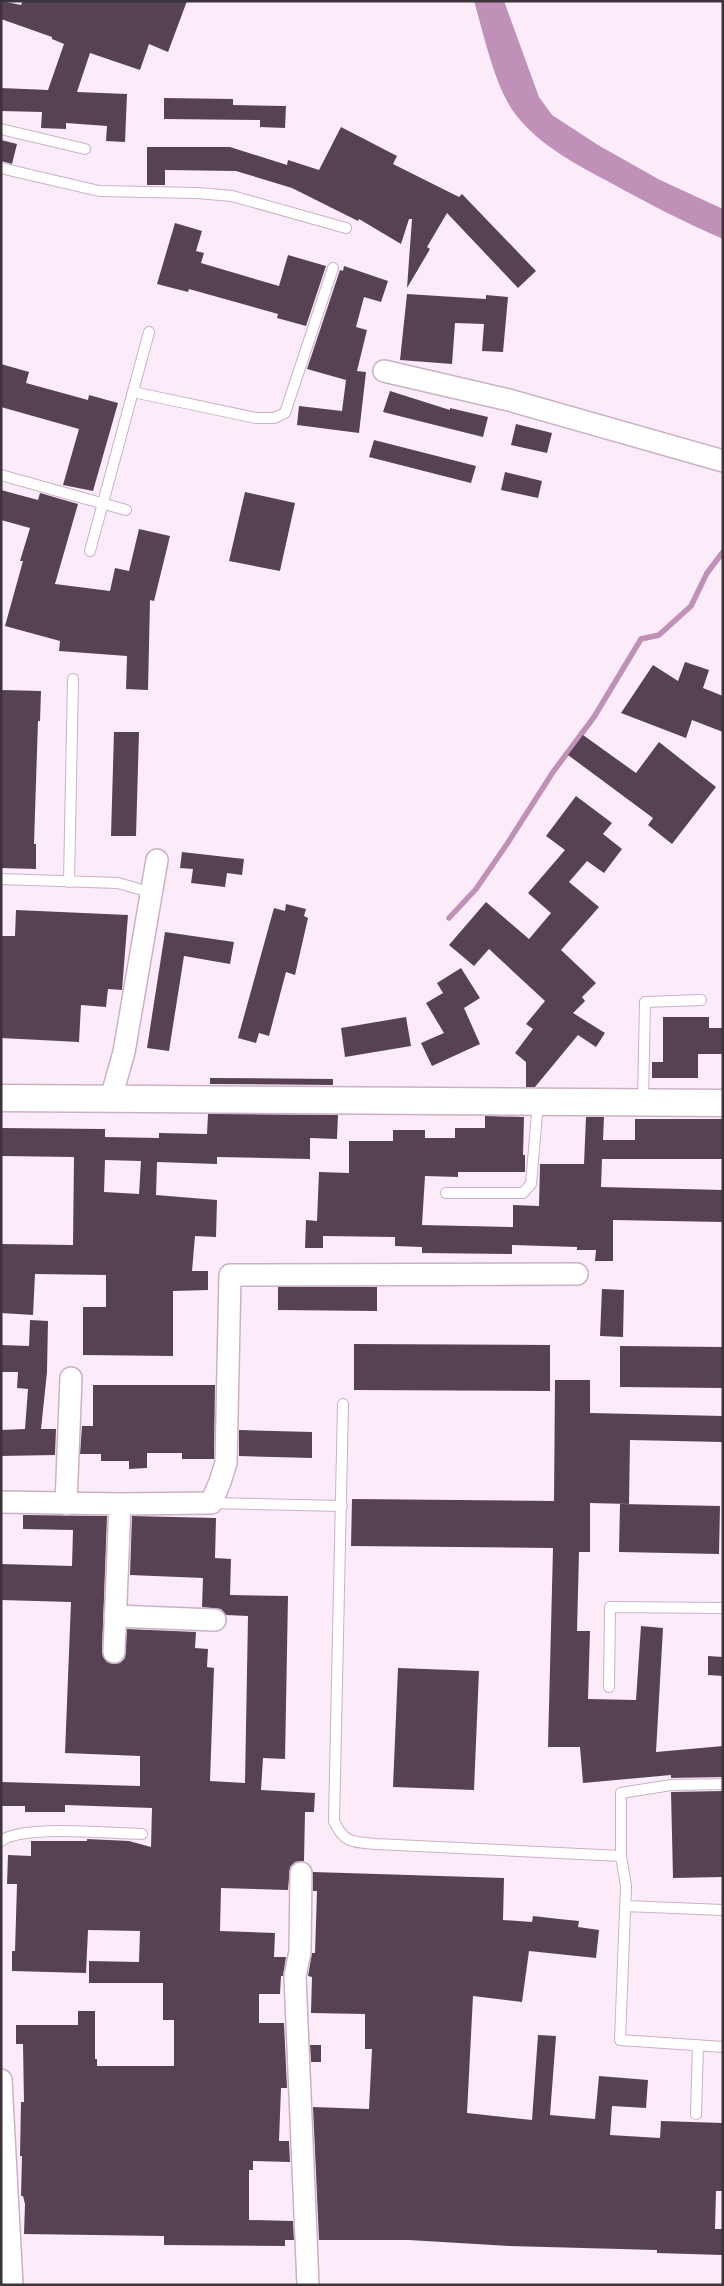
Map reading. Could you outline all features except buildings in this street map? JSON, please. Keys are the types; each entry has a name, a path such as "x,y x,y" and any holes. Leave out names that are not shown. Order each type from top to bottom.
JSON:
{"street":[{"path":"384,371 509,400 723,461"},
{"path":"111,1098 124,1052 153,893 157,860"},
{"path":"1,1098 723,1103"},
{"path":"1,1502 66,1504 211,1503 226,1464 230,1275 577,1274"},
{"path":"66,1504 71,1378"},
{"path":"114,1652 120,1504"},
{"path":"115,1616 215,1620"},
{"path":"301,1873 300,1952 295,1976 308,2285"},
{"path":"1,2080 12,2285"}],"lane":[{"path":"1,129 85,149"},
{"path":"1,168 99,191 197,193 232,196 346,228"},
{"path":"133,392 256,418 274,418 284,413 333,268"},
{"path":"90,551 149,332"},
{"path":"1,475 126,510"},
{"path":"69,882 73,679"},
{"path":"1,879 118,883 153,893"},
{"path":"643,1102 645,1002 701,1000"},
{"path":"446,1194 523,1193 531,1184 538,1101"},
{"path":"343,1404 334,1821 340,1834 349,1841 376,1844 621,1856"},
{"path":"211,1503 342,1506"},
{"path":"609,1687 610,1607 723,1608"},
{"path":"723,1784 671,1785 622,1793 621,1856 626,1886 620,2040 723,2047"},
{"path":"1,1841 9,1835 29,1832 142,1834"},
{"path":"625,1906 723,1910"},
{"path":"696,2114 698,2045"}],"shaded area":[{"path":"474,1 504,1 539,97 552,115 598,145 660,180 723,209 723,239 638,198 585,169 559,154 525,126 502,91 491,61"}],"waterway":[{"path":"449,918 476,889 507,844 553,772 594,717 641,639 659,635 691,606 707,573 723,552"}]}
